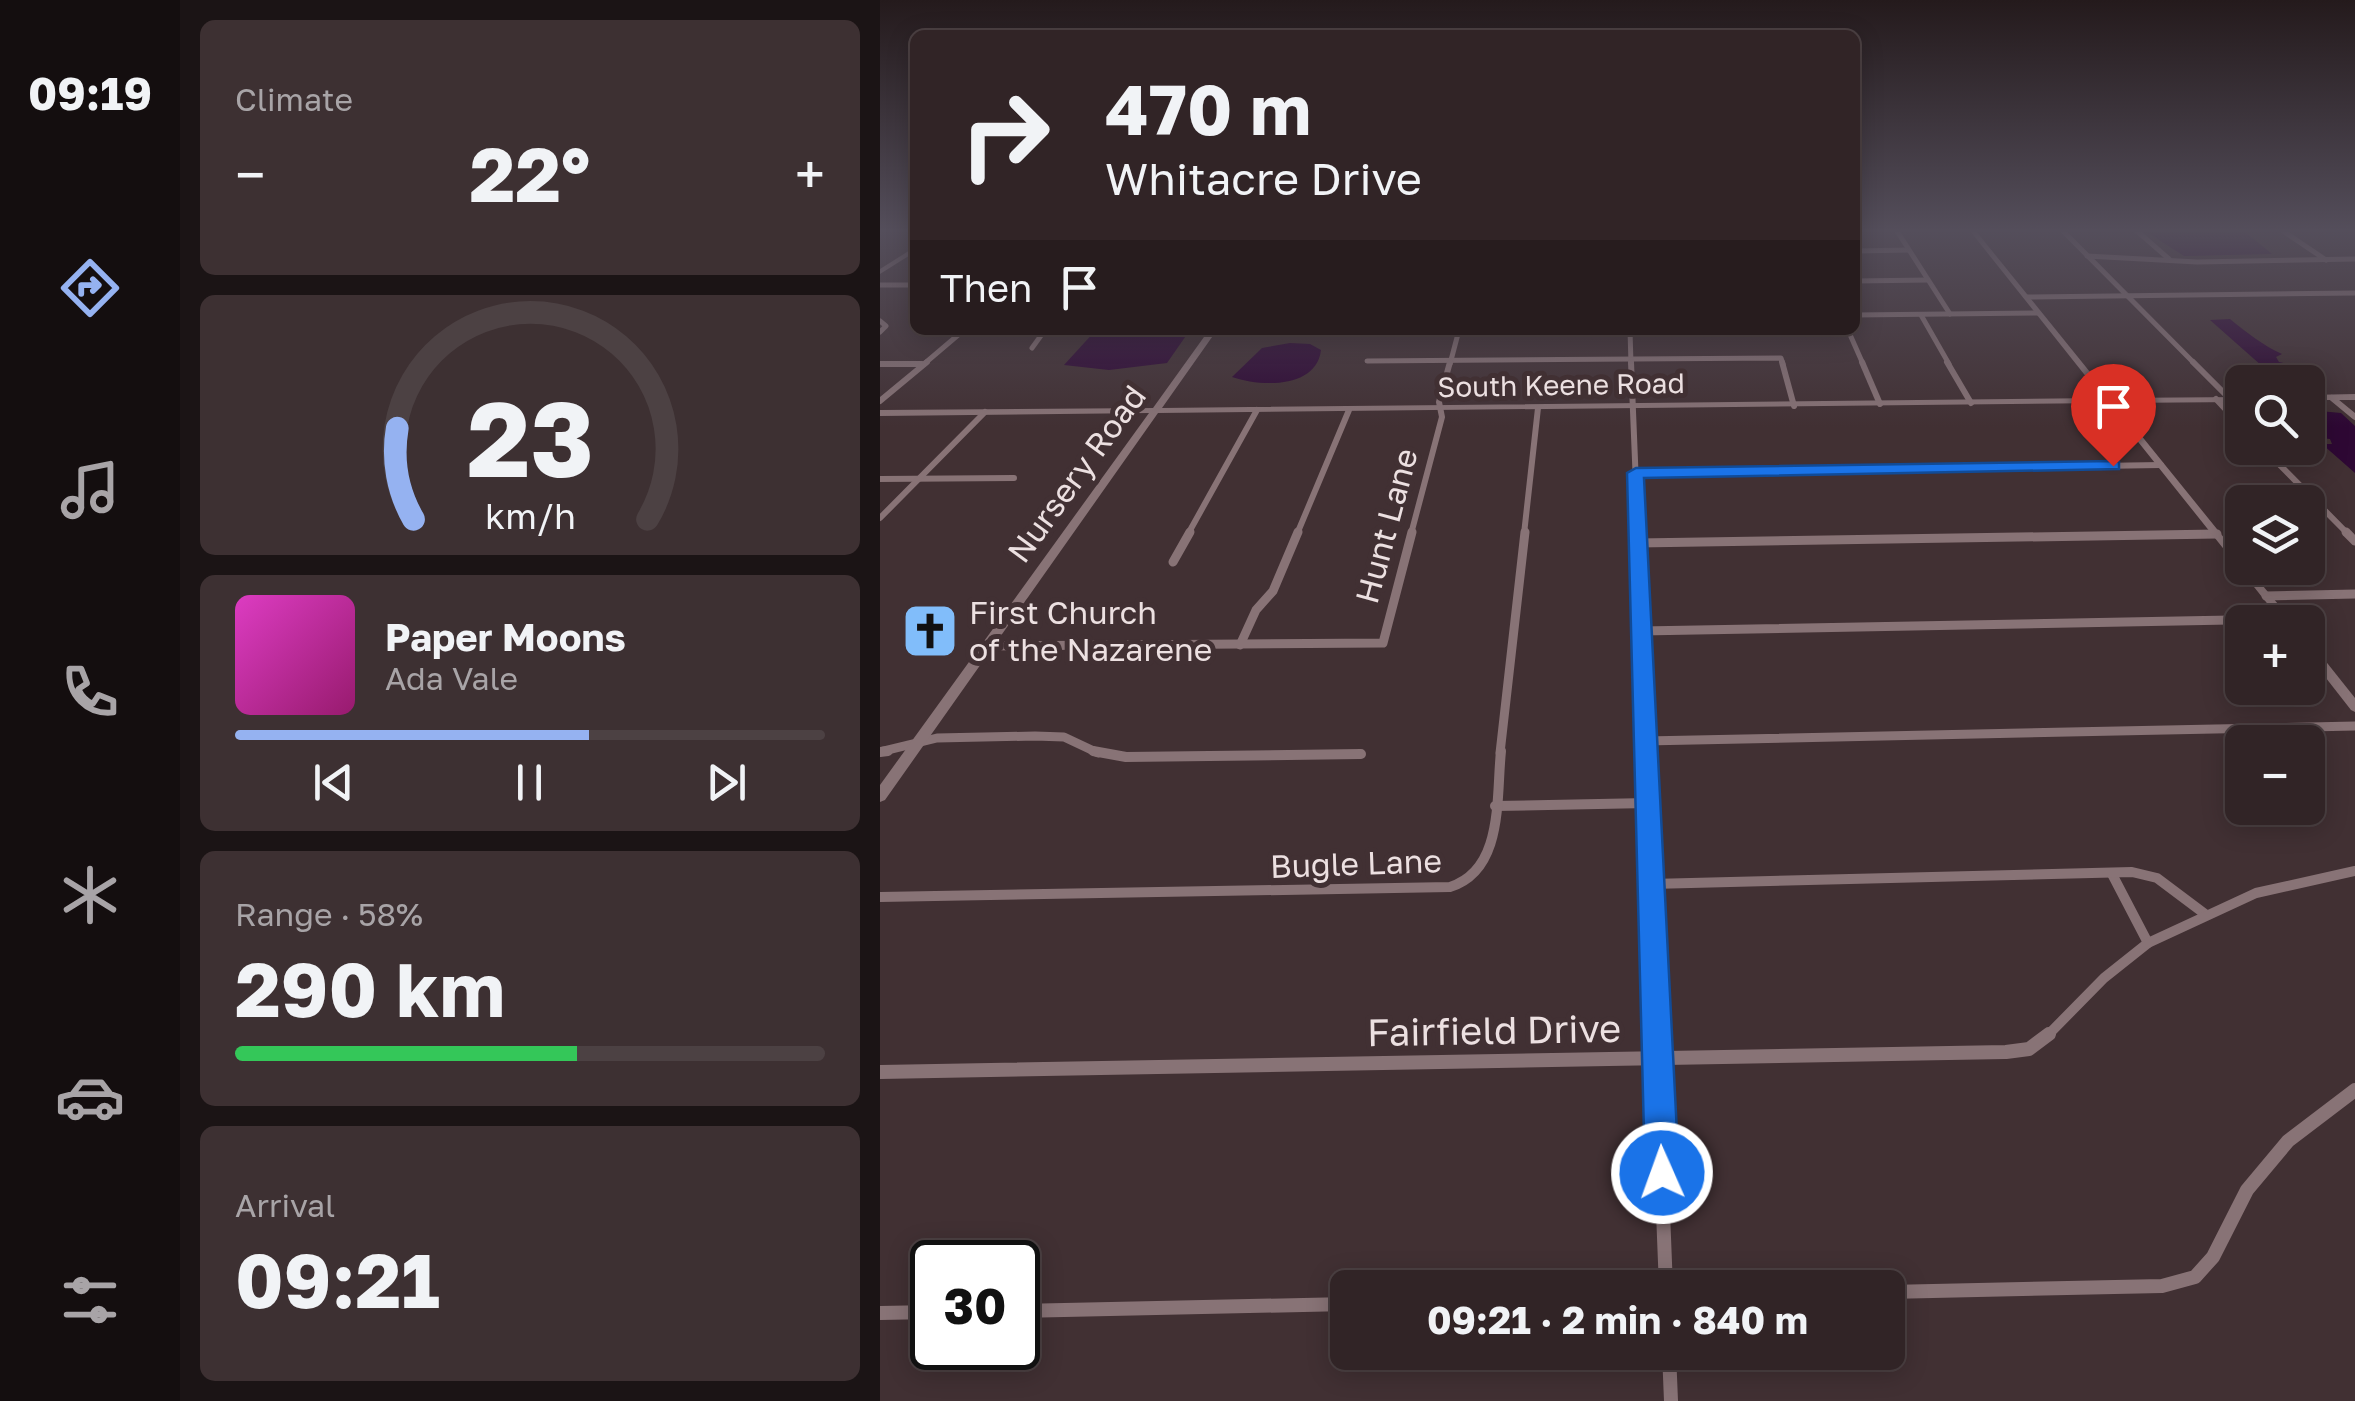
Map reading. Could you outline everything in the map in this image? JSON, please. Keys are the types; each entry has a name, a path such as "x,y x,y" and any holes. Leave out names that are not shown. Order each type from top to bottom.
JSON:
{"main road":[{"path":"2026,297 2225,544"},
{"name":"Nursery Road","path":"880,796 1209,335"},
{"path":"2325,398 2355,397"},
{"name":"South Keene Road","path":"880,413 2225,399"},
{"path":"2257,585 2273,605"},
{"path":"2325,669 2355,706"}],"street":[{"path":"1939,296 1950,314"},
{"path":"2026,297 2089,296"},
{"path":"2127,296 2225,394"},
{"path":"1860,316 2038,313"},
{"path":"1921,315 1971,403"},
{"path":"880,321 886,326 880,332"},
{"path":"880,401 958,335"},
{"path":"1032,348 1041,335"},
{"name":"Hunt Lane","path":"988,646 1383,643 1442,417 1439,402 1458,335"},
{"path":"1630,335 1665,1270"},
{"path":"1850,335 1880,404"},
{"path":"1367,361 1781,358 1794,406"},
{"path":"880,364 924,364"},
{"path":"2332,398 2355,417"},
{"path":"2216,400 2225,409"},
{"name":"Bugle Lane","path":"880,897 1459,886 1485,865 1538,408"},
{"path":"1174,562 1257,410"},
{"path":"1240,645 1256,610 1274,591 1350,410"},
{"path":"880,518 985,412"},
{"path":"1636,473 2161,465"},
{"path":"2280,465 2355,541"},
{"path":"880,479 1014,478"},
{"path":"1638,543 2217,534"},
{"path":"2266,596 2355,594"},
{"path":"1640,631 2225,622"},
{"path":"1645,741 2355,726"},
{"path":"880,752 940,738 1064,737 1099,754 1126,757 1362,754"},
{"path":"1494,806 1648,803"},
{"name":"Fairfield Drive","path":"880,1072 2006,1052 2029,1048 2148,943 2256,893 2355,871"},
{"path":"1651,884 2132,872 2157,878 2204,914"},
{"path":"2112,874 2148,943"},
{"path":"1905,1292 2162,1286 2196,1277 2213,1256 2248,1190 2288,1141 2355,1090"},
{"path":"1040,1310 1330,1304"},
{"path":"880,1314 910,1313"},
{"path":"1670,1370 1671,1401"}],"shaded area":[{"path":"2230,319 2282,354 2276,357 2279,362 2292,365 2261,365 2210,320"},
{"path":"1091,335 1187,335 1167,363 1109,370 1064,365"},
{"path":"1310,344 1321,350 1317,362 1300,378 1259,383 1232,377 1262,348"},
{"path":"2325,412 2341,413 2355,426 2355,473 2325,447 2332,444 2325,438"}],"place":[{"name":"First Church of the Nazarene","path":"930,631"}],"route":[{"path":"1662,1173 1636,473 2113,466"}]}
